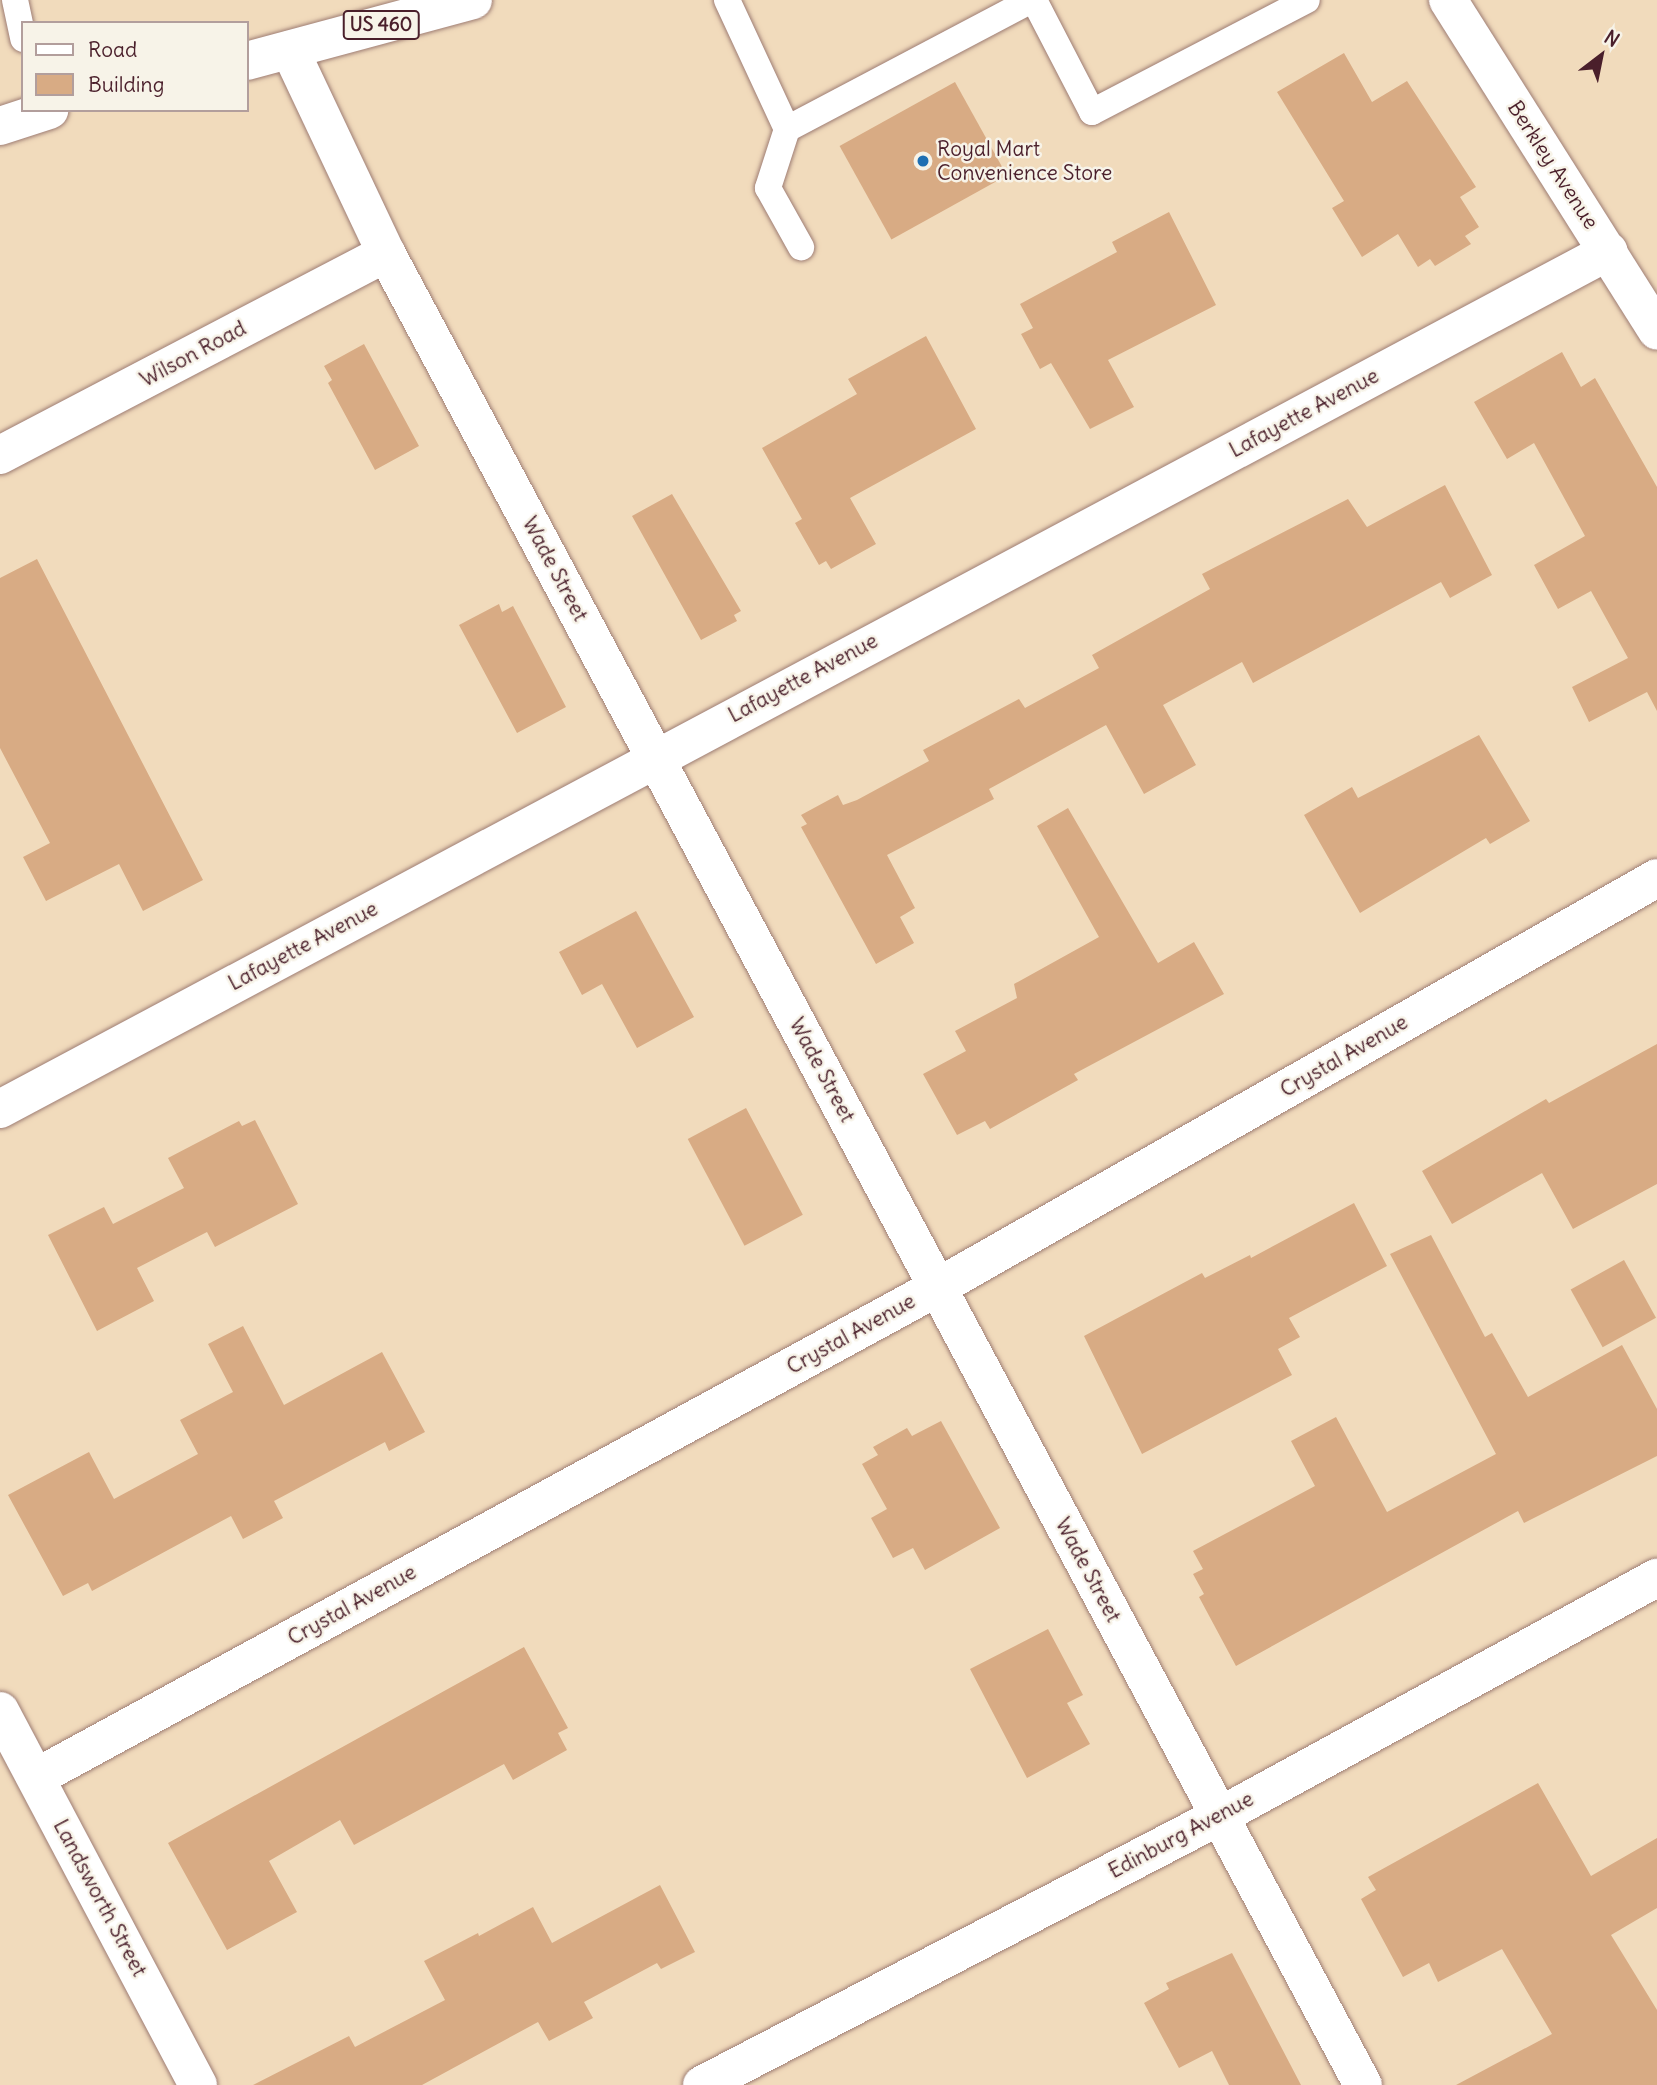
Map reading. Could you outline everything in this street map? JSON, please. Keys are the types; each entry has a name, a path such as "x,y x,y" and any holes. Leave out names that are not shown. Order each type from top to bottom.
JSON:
{"street":[{"name":"US 460","path":"248,61 473,0"},
{"name":"Berkley Avenue","path":"1448,0 1657,330"},
{"name":"Wade Street","path":"290,50 386,253 1363,2085"},
{"path":"0,126 38,112"},
{"name":"Lafayette Avenue","path":"0,1109 1608,251"},
{"name":"Wilson Road","path":"0,455 386,253"},
{"name":"Crystal Avenue","path":"37,1777 938,1287 1657,878"},
{"name":"Edinburg Avenue","path":"702,2085 1218,1817 1657,1578"},
{"name":"Landsworth Street","path":"0,1711 198,2085"}],"lane":[{"path":"15,0 21,29"},
{"path":"727,0 787,130 768,188 801,247"},
{"path":"787,130 1033,0 1092,112 1307,0"}],"building":[{"path":"1344,53 1372,102 1407,81 1476,187 1460,197 1479,227 1465,236 1471,244 1435,266 1430,259 1418,267 1398,234 1362,257 1332,208 1344,201 1277,92"},
{"name":"Royal Mart Convenience Store","path":"955,82 1007,176 891,240 840,146"},
{"path":"1169,212 1216,305 1108,360 1134,407 1090,429 1051,363 1040,369 1021,334 1033,328 1020,304 1117,252 1112,242"},
{"path":"926,336 976,429 850,498 876,544 831,569 826,561 819,565 795,523 802,519 762,448 857,394 848,379"},
{"path":"364,344 419,446 375,470 328,383 332,380 324,366"},
{"path":"1562,352 1581,387 1595,378 1657,487 1657,711 1647,692 1589,722 1572,687 1628,658 1591,591 1558,609 1534,565 1585,536 1534,443 1507,459 1474,402"},
{"path":"1445,485 1492,575 1450,598 1441,582 1253,683 1242,662 1163,705 1196,765 1144,794 1106,725 989,789 994,799 887,855 915,908 900,917 914,943 876,964 801,827 807,824 801,815 838,795 843,805 857,800 929,761 923,750 1019,699 1025,708 1099,668 1092,655 1210,589 1202,574 1348,499 1367,527"},
{"path":"672,494 741,611 734,615 737,621 701,640 632,516"},
{"path":"37,559 203,880 143,911 119,864 46,901 23,857 50,843 0,748 0,578"},
{"path":"499,604 502,612 513,606 566,707 517,733 459,625"},
{"path":"1479,735 1530,821 1490,844 1486,838 1360,913 1304,815 1352,787 1358,798"},
{"path":"1068,808 1158,963 1194,942 1224,994 1074,1074 1078,1080 990,1129 985,1121 957,1135 923,1074 966,1051 955,1031 1017,998 1014,984 1099,937 1037,826"},
{"path":"636,911 694,1017 637,1048 602,984 582,995 559,952"},
{"path":"1657,1044 1657,1184 1573,1229 1542,1173 1452,1224 1422,1171 1546,1099 1549,1103"},
{"path":"746,1108 803,1215 745,1246 688,1139"},
{"path":"255,1120 298,1204 215,1247 207,1232 137,1268 154,1301 97,1331 48,1235 104,1207 113,1224 184,1188 168,1158 239,1121 242,1126"},
{"path":"1354,1203 1387,1266 1289,1318 1300,1337 1278,1349 1292,1375 1142,1454 1084,1336 1202,1273 1205,1278 1250,1255 1251,1258"},
{"path":"1431,1235 1485,1337 1492,1333 1528,1397 1622,1345 1657,1409 1657,1456 1524,1523 1518,1511 1236,1666 1199,1597 1204,1594 1193,1574 1203,1569 1193,1551 1315,1486 1291,1441 1336,1417 1387,1512 1496,1454 1390,1254"},
{"path":"1624,1260 1656,1318 1603,1347 1571,1290"},
{"path":"243,1326 284,1405 382,1352 425,1432 389,1451 385,1442 274,1501 283,1518 243,1539 231,1516 92,1591 88,1583 63,1596 8,1495 89,1452 114,1499 198,1454 180,1420 233,1392 208,1344"},
{"path":"941,1421 1000,1528 925,1570 913,1548 893,1558 871,1518 887,1509 862,1464 878,1455 873,1447 907,1428 912,1436"},
{"path":"1048,1629 1083,1695 1067,1703 1090,1744 1027,1778 970,1669"},
{"path":"524,1647 568,1728 558,1733 567,1750 513,1780 504,1764 354,1845 340,1820 269,1861 297,1912 227,1950 168,1843"},
{"path":"1538,1783 1591,1876 1657,1838 1657,1908 1611,1935 1657,2010 1657,2085 1456,2085 1552,2034 1502,1949 1438,1982 1429,1963 1403,1977 1361,1899 1376,1890 1368,1877"},
{"path":"660,1885 695,1952 661,1969 657,1963 584,2002 593,2018 549,2041 538,2022 422,2085 253,2085 349,2036 355,2047 445,2000 424,1961 478,1933 479,1936 533,1907 552,1943"},
{"path":"1232,1953 1301,2085 1229,2085 1212,2051 1179,2068 1144,2003 1169,1989 1166,1983"}],"place":[{"name":"Royal Mart Convenience Store","path":"923,161"}]}
